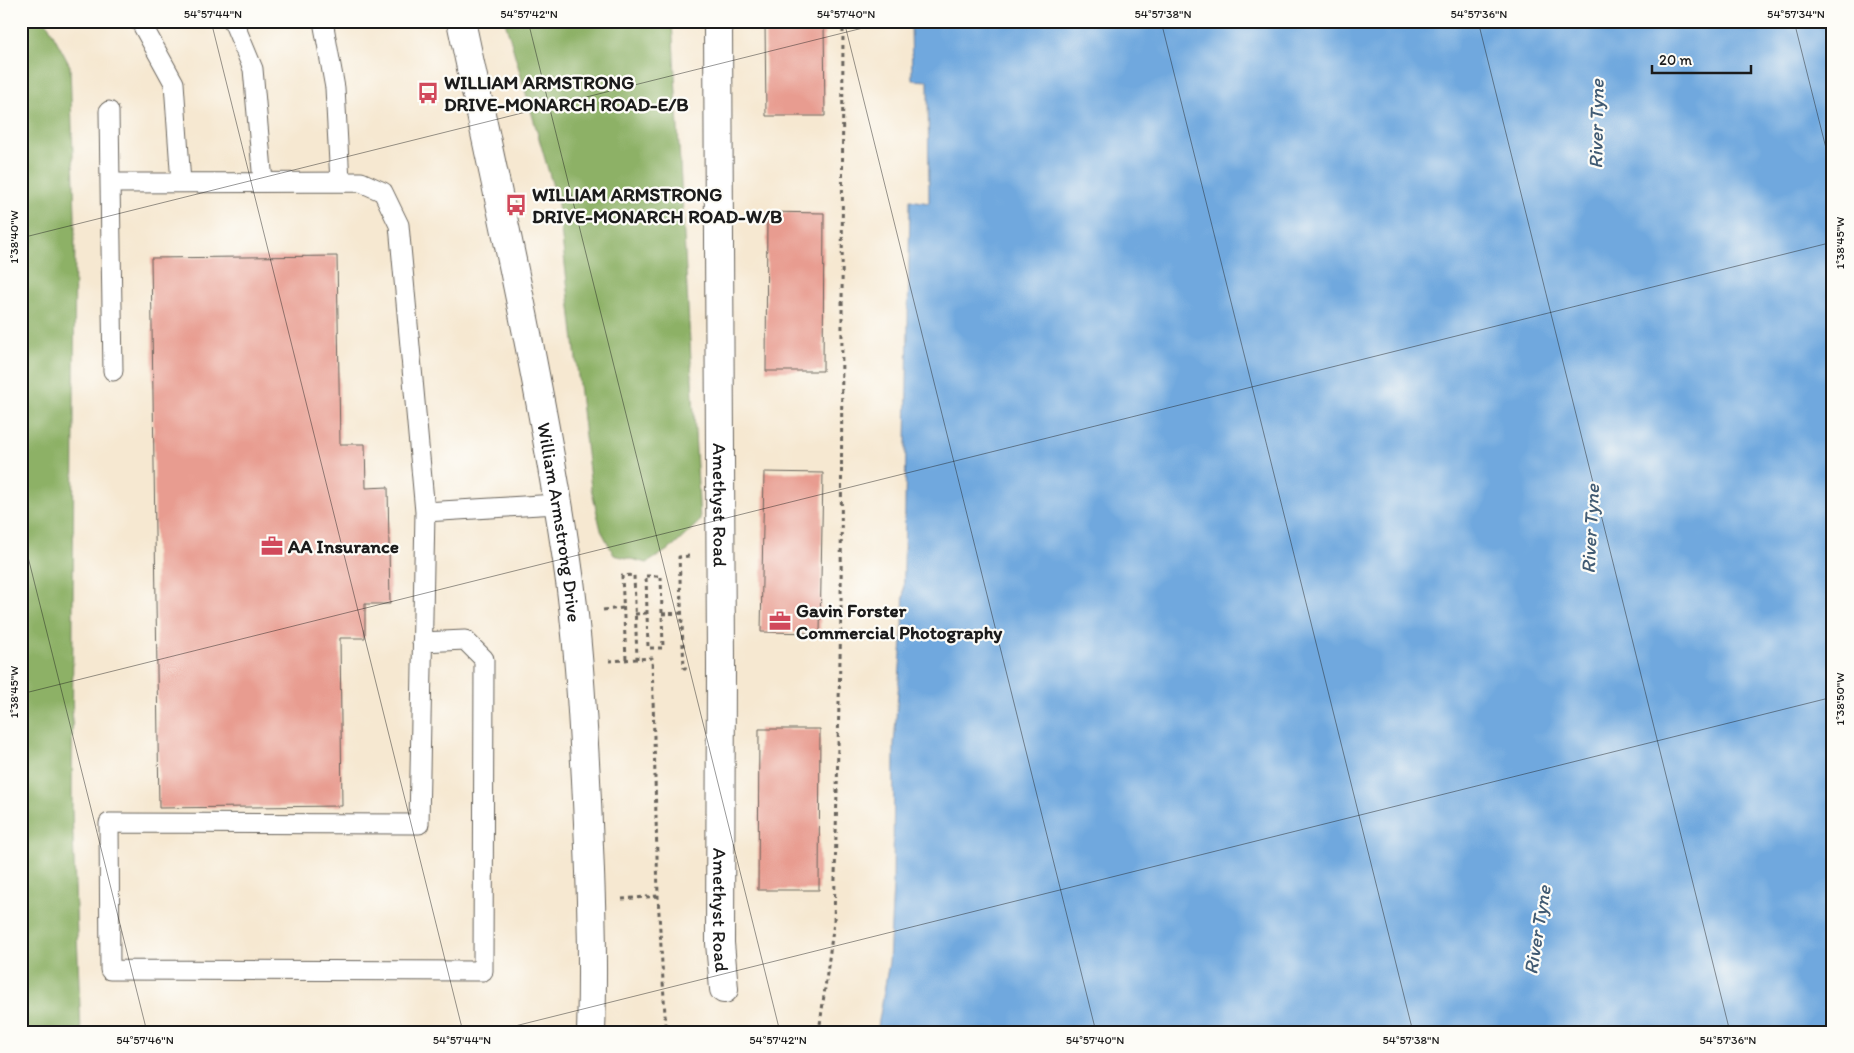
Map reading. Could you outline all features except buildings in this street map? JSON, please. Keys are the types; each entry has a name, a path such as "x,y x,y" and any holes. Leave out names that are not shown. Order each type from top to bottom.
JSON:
{"street":[{"name":"William Armstrong Drive","path":"461,21 536,381 568,562 580,682 592,902 591,1032"},
{"name":"Amethyst Road","path":"718,21 721,668 720,943 724,989"}],"lane":[{"path":"140,21 174,83 182,183"},
{"path":"233,21 253,69 263,182"},
{"path":"323,21 335,88 340,182"},
{"path":"109,112 113,371"},
{"path":"110,183 361,182 383,192 400,225 425,512 422,642 419,824 109,823 110,970 483,971 484,659 465,640 422,642"},
{"path":"425,512 557,504"}],"path":[{"path":"819,1032 834,912 841,614 843,21"},
{"path":"680,557 684,668"},
{"path":"626,660 622,576 634,575 637,659 652,658 658,896 666,1032"},
{"path":"646,576 661,576 663,648 648,648 647,613 646,576"},
{"path":"635,614 647,613"},
{"path":"662,614 682,613"},
{"path":"625,898 658,896"}],"green space":[{"path":"21,21 46,21 70,66 75,215 72,811 81,1032 21,1032"},
{"path":"505,21 672,21 700,521 674,546 647,563 614,555 601,530 591,488 558,204"}],"water":[{"name":"River Tyne","path":"911,21 1833,21 1833,1032 877,1032 889,962 893,885 894,744 903,628 910,200 929,203 928,81 912,80"}],"place":[{"name":"WILLIAM ARMSTRONG DRIVE-MONARCH ROAD-E/B","path":"428,93"},
{"name":"WILLIAM ARMSTRONG DRIVE-MONARCH ROAD-W/B","path":"516,205"},
{"name":"AA Insurance","path":"272,546"},
{"name":"Gavin Forster Commercial Photography","path":"780,621"}]}
